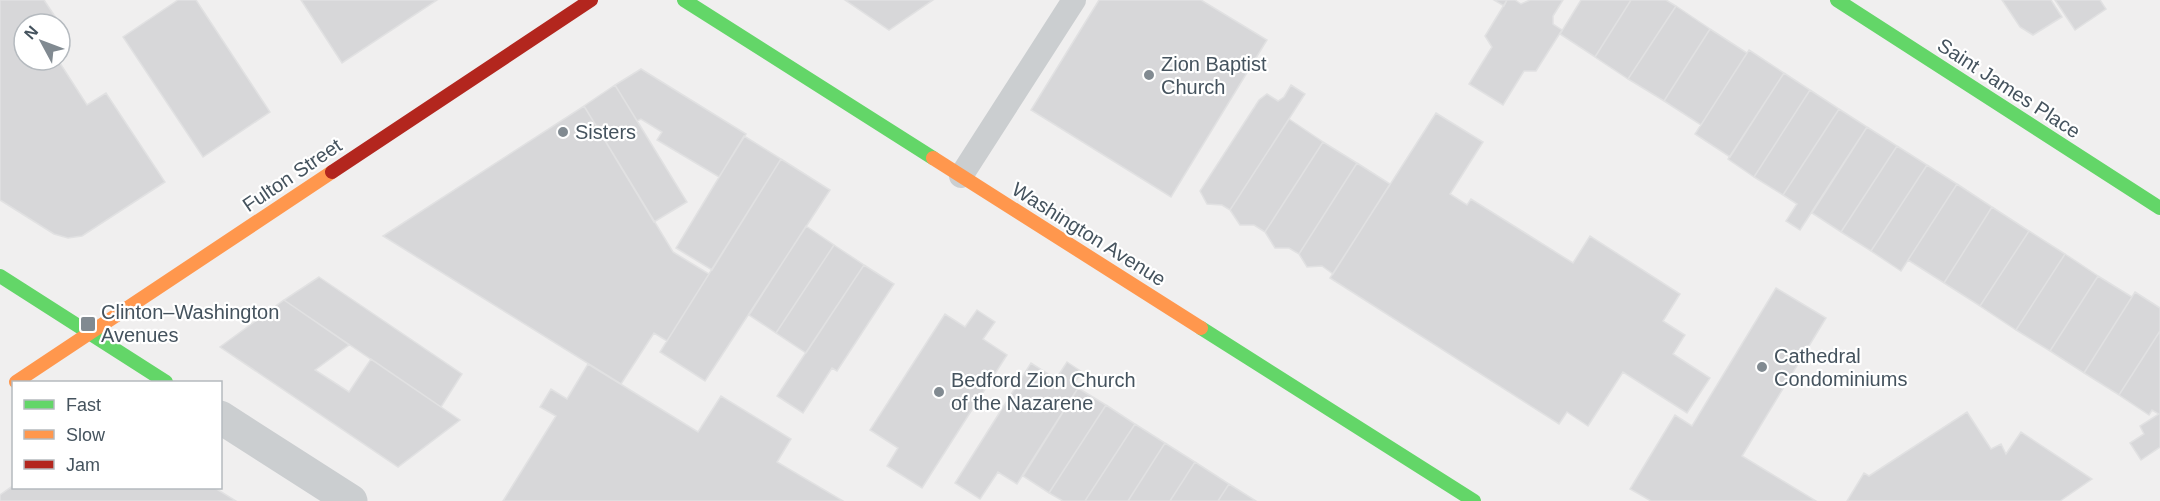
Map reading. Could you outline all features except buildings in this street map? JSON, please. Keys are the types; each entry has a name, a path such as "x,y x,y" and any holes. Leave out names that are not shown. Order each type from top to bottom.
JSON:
{"main road":[{"name":"Fulton Street","path":"18,381 591,0"},
{"name":"Washington Avenue","path":"684,0 1474,501"},
{"name":"Saint James Place","path":"1837,0 2160,208"},
{"path":"0,276 164,381"}],"street":[{"path":"222,418 351,501"}],"lane":[{"path":"961,176 1074,0"}],"traffic: fast":[{"path":"684,0 933,158"},
{"path":"1837,0 2160,208"},
{"path":"0,276 164,381"},
{"path":"1201,328 1474,501"}],"traffic: slow":[{"path":"933,158 1201,328"},
{"path":"18,381 332,172"}],"traffic: jam":[{"path":"332,172 591,0"}],"place":[{"name":"Zion Baptist Church","path":"1149,75"},
{"name":"Sisters","path":"563,132"},
{"name":"Clinton–Washington Avenues","path":"88,324"},
{"name":"Cathedral Condominiums","path":"1762,367"},
{"name":"Bedford Zion Church of the Nazarene","path":"939,392"}]}
